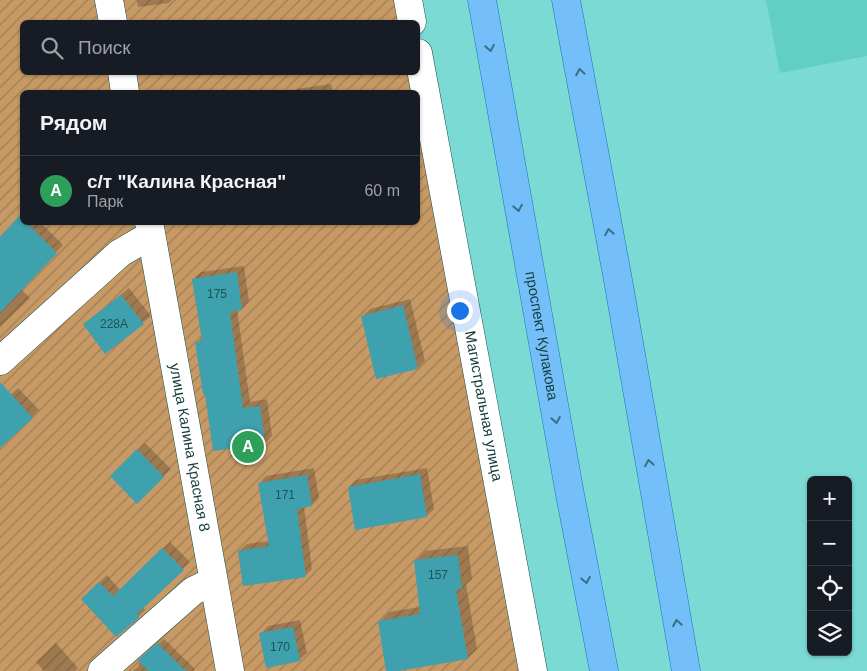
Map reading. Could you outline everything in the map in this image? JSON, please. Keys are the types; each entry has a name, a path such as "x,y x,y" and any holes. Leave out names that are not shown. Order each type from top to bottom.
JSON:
{"main road":[{"name":"проспект Кулакова","path":"482,0 569,489 604,671"},
{"path":"566,0 618,280 686,671"}],"street":[{"path":"109,0 113,20"},
{"path":"408,0 412,20"},
{"name":"Магистральная улица","path":"420,64 533,671"},
{"path":"122,75 125,90"},
{"path":"0,361 120,253 150,229"},
{"name":"улица Калина Красная 8","path":"150,229 230,671"},
{"path":"102,671 193,591 213,581"}],"shaded area":[{"path":"0,0 406,0 411,20 20,20 20,75 419,75 542,671 0,671"},
{"path":"766,0 867,0 867,56 780,73"}],"building":[{"path":"19,216 20,225 29,225 57,253 0,313 0,237"},
{"path":"237,272 242,310 230,312 243,408 260,406 265,444 213,451 195,342 202,341 192,279"},
{"path":"121,295 144,324 105,354 83,324"},
{"path":"403,305 418,369 376,379 361,316"},
{"path":"0,382 33,418 0,448"},
{"path":"137,449 164,477 137,504 110,476"},
{"path":"420,474 427,517 355,530 348,487"},
{"path":"307,475 312,506 297,509 306,577 243,586 238,551 269,546 258,483"},
{"path":"162,548 184,570 137,614 139,618 116,637 81,599 99,582 113,596"},
{"path":"458,555 462,589 456,590 468,659 399,671 386,671 378,621 420,614 414,560"},
{"path":"293,627 300,661 266,668 259,633"},
{"path":"157,643 186,671 148,671 138,660"}],"place":[{"name":"с/т \"Калина Красная\"","path":"248,447"}]}
